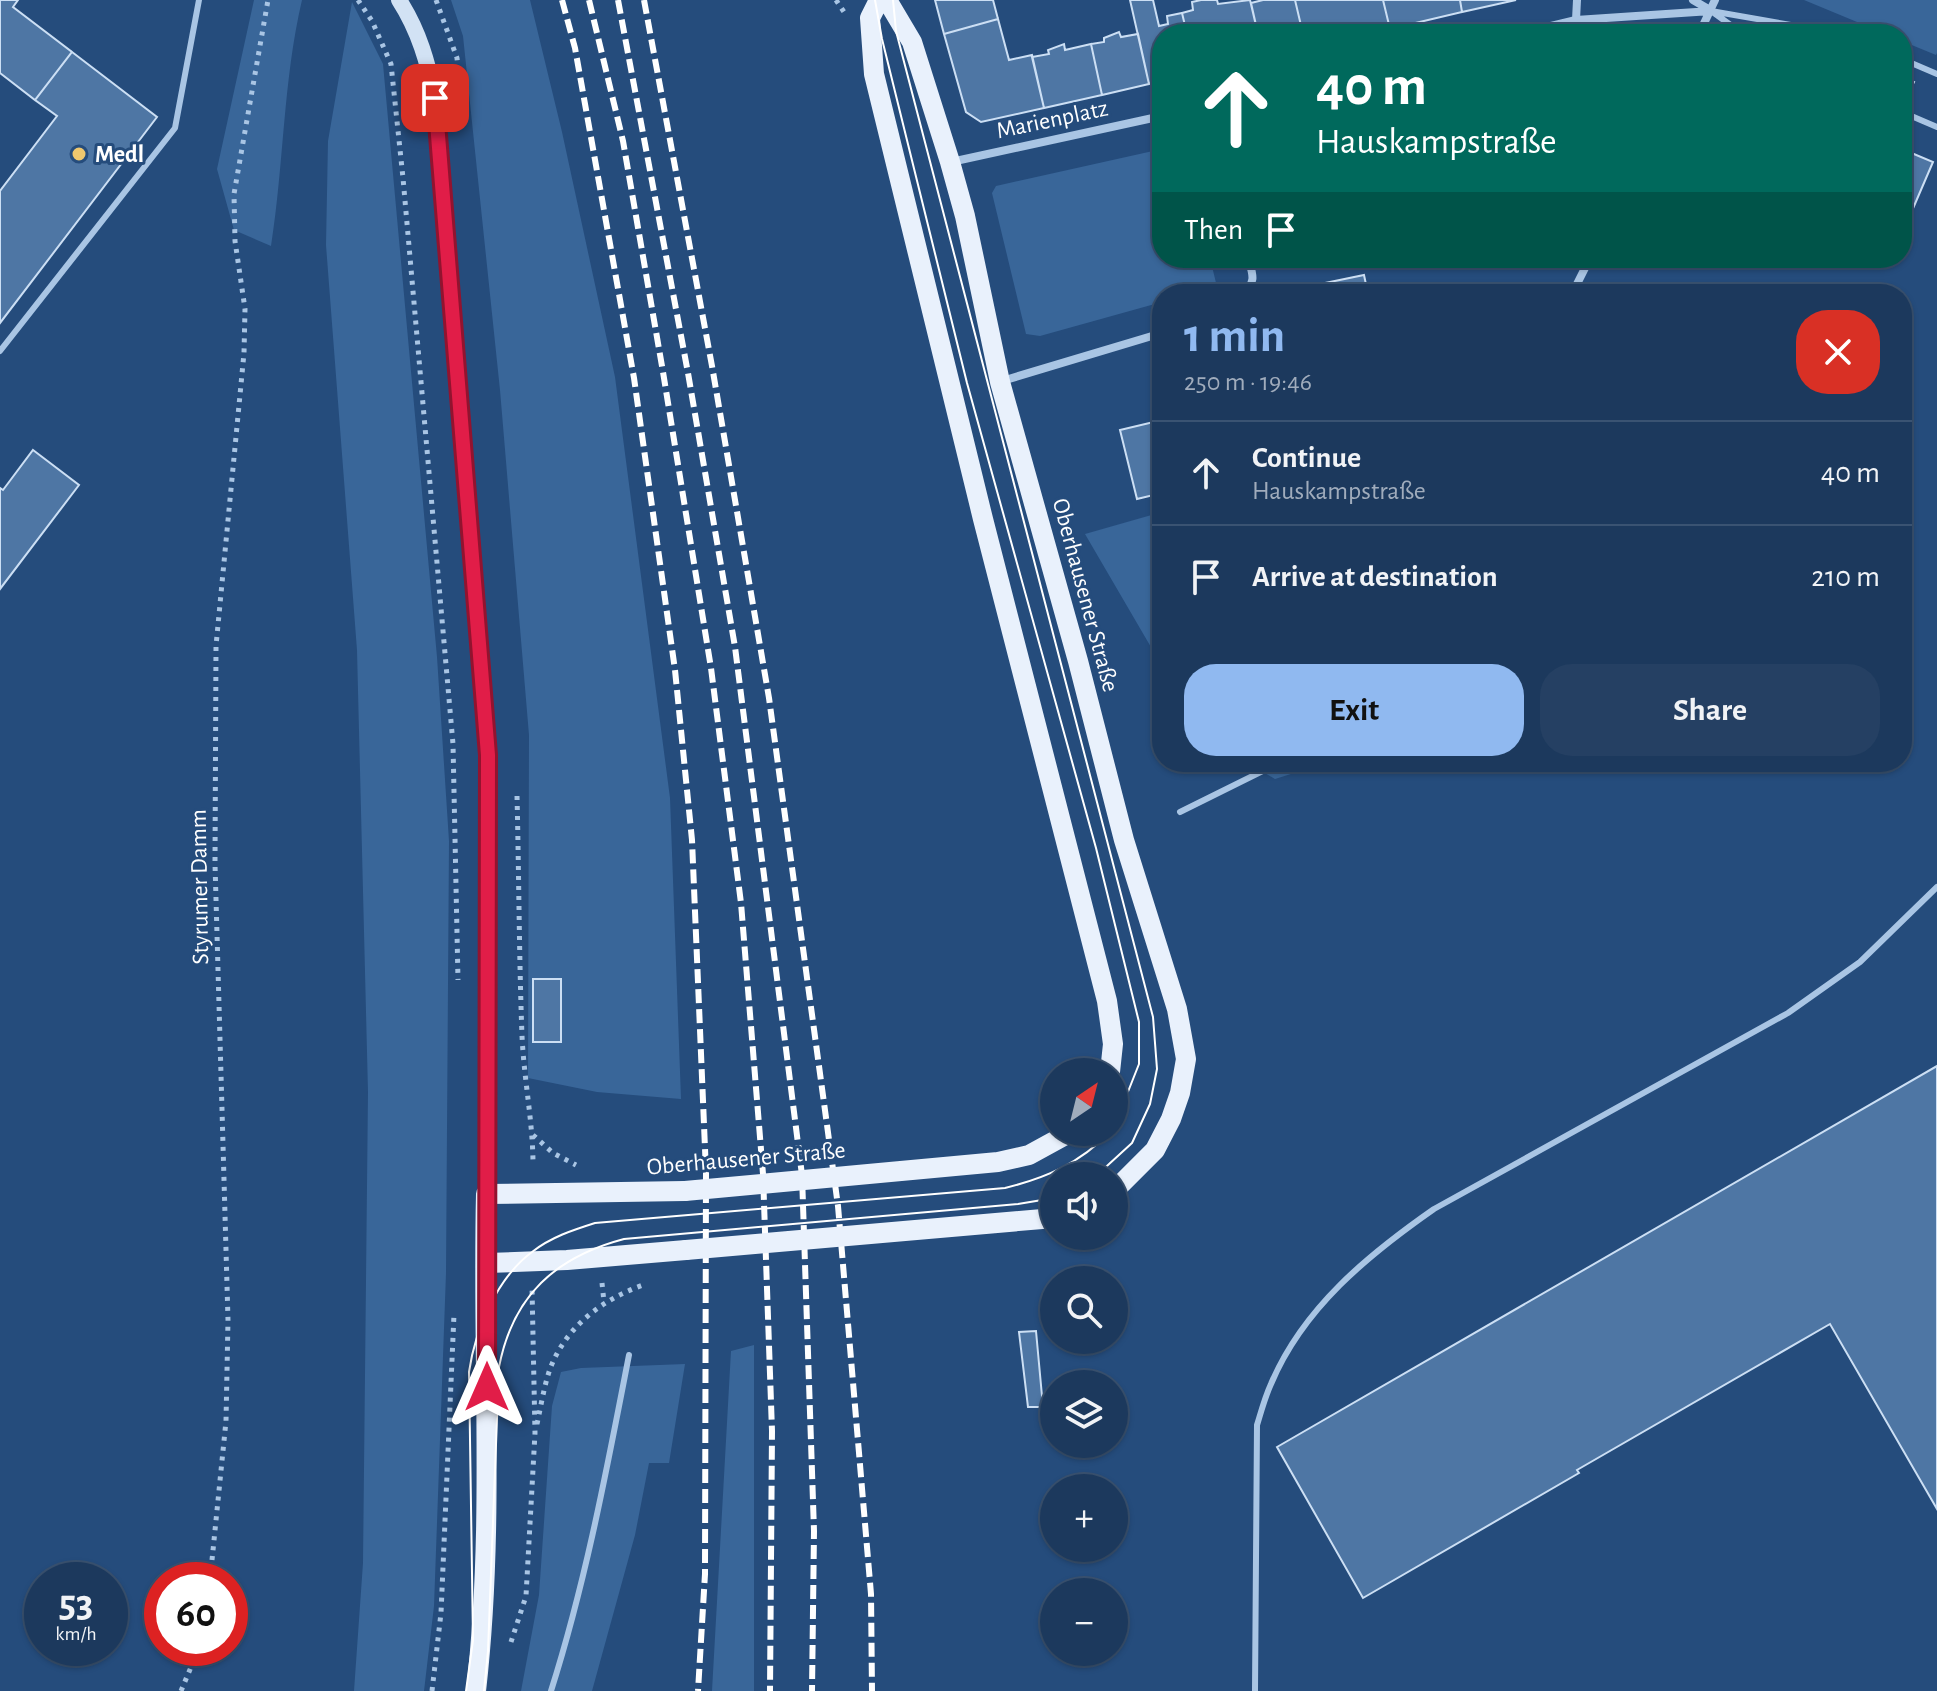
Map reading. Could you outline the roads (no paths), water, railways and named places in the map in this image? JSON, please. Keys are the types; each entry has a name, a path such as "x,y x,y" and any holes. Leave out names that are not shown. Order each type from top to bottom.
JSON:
{"main road":[{"path":"399,0 413,22 428,63 435,98 488,755 487,1486 481,1650 476,1691"},
{"path":"879,0 870,18 874,74 983,519 1107,1001 1113,1044 1112,1058"},
{"name":"Oberhausener Straße","path":"887,0 912,42 950,162 965,216 1000,382 1124,840 1177,1009 1186,1059 1180,1093 1155,1150 1128,1177"},
{"name":"Oberhausener Straße","path":"486,1194 685,1191 998,1162 1029,1155 1045,1146"},
{"path":"487,1263 567,1260 1040,1219"}],"street":[{"path":"1576,20 1577,0"},
{"path":"1693,0 1711,11"},
{"path":"1704,24 1715,0"},
{"path":"1559,24 1576,20 1711,11"},
{"name":"Marienplatz","path":"950,162 1152,118"},
{"path":"1000,382 1152,336"}],"lane":[{"path":"0,351 175,128 199,0"},
{"path":"1711,11 1729,24"},
{"path":"1711,11 1786,24"},
{"path":"1912,63 1937,74"},
{"path":"1912,116 1937,127"},
{"path":"1180,812 1261,772"},
{"path":"1255,1691 1257,1425 1271,1384 1313,1314 1346,1277 1391,1239 1434,1209 1788,1013 1860,962 1937,887"},
{"path":"551,1691 569,1632 596,1519 629,1355"}],"tram line":[{"path":"875,0 967,383 1096,848 1139,1022 1139,1064 1128,1092"},
{"path":"893,0 896,31 1153,1017 1157,1069 1150,1104 1132,1143 1111,1162"},
{"path":"466,1691 473,1640 469,1372 482,1322 498,1290 519,1263 554,1238 595,1223 1005,1188 1062,1168 1095,1146"},
{"path":"484,1691 499,1367 515,1319 541,1283 578,1256 624,1239 1040,1200"}],"railway":[{"path":"562,0 575,48 634,378 675,670 692,840 706,1172 705,1574 698,1691"},
{"path":"589,0 623,141 663,372 711,668 741,903 763,1174 772,1431 770,1691"},
{"path":"618,0 688,373 735,647 802,1175 814,1531 812,1691"},
{"path":"644,0 712,366 769,698 838,1206 871,1594 872,1691"}],"place":[{"name":"Medl","path":"79,154"}]}
